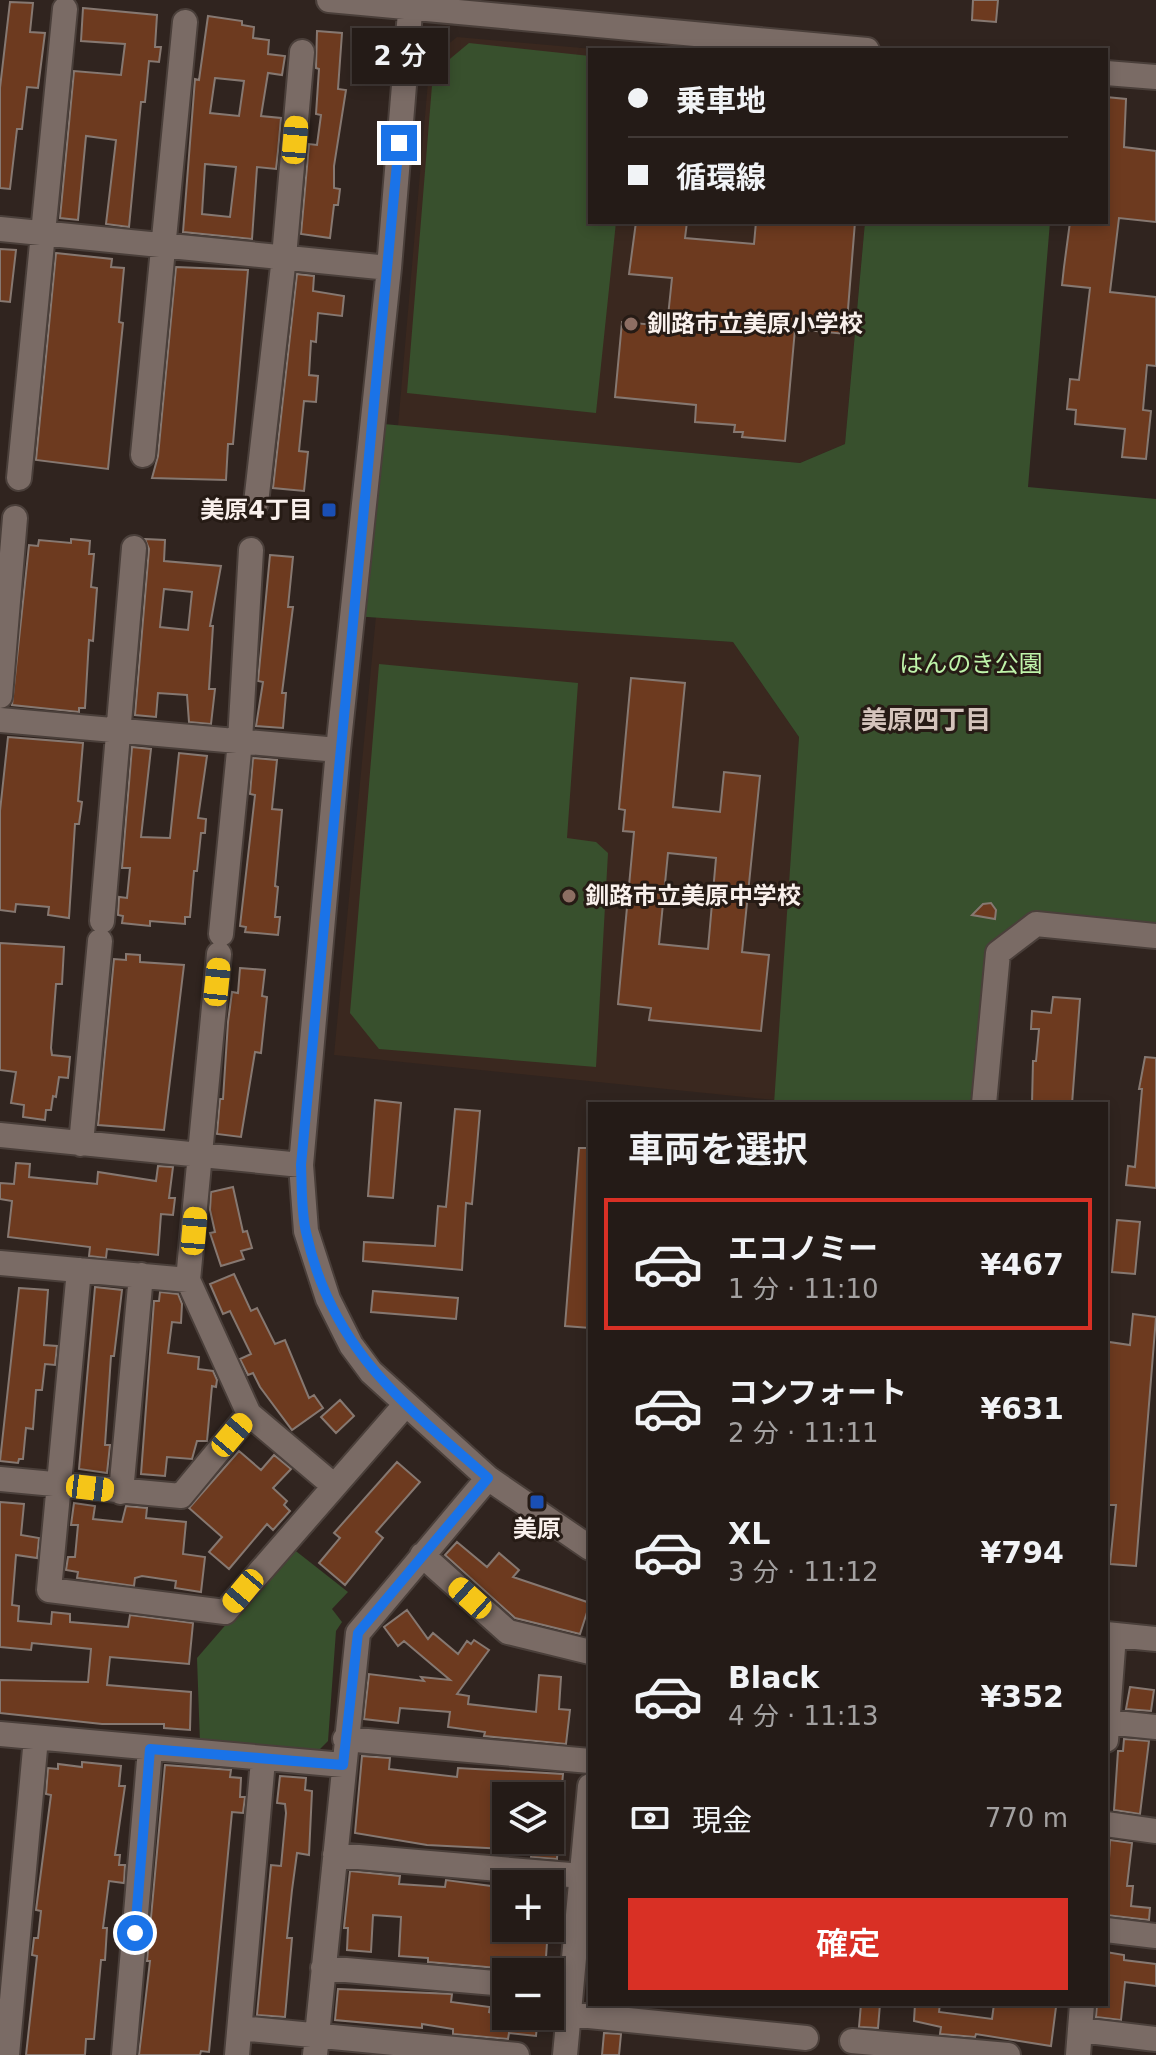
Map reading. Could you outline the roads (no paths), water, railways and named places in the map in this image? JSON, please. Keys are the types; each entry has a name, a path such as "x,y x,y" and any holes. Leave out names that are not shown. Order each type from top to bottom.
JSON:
{"street":[{"path":"329,0 410,3 848,48"},
{"path":"410,3 389,268 338,750 301,1165 306,1231 328,1299 351,1345 371,1372 488,1478 588,1547"},
{"path":"19,478 65,9"},
{"path":"143,455 185,22"},
{"path":"256,503 284,257 302,52"},
{"path":"1108,73 1156,77"},
{"path":"0,229 389,268"},
{"path":"0,696 15,518"},
{"path":"81,1144 134,548"},
{"path":"251,550 240,741 188,1280 249,1414 333,1485"},
{"path":"0,720 338,750"},
{"path":"984,1102 998,953 1036,924 1156,936"},
{"path":"0,1135 301,1165"},
{"path":"0,1263 188,1280"},
{"path":"79,1270 49,1590 225,1612 406,1404"},
{"path":"121,1492 141,1275"},
{"path":"0,1479 181,1496 249,1414"},
{"path":"316,2045 358,1633 488,1478"},
{"path":"422,1555 508,1632 588,1652"},
{"path":"1108,1697 1110,1634 1156,1639"},
{"path":"1108,1728 1156,1727"},
{"path":"0,1734 343,1765"},
{"path":"7,2055 4,2027 36,1738"},
{"path":"345,1739 588,1761"},
{"path":"124,2055 150,1749"},
{"path":"237,2055 263,1760"},
{"path":"564,1993 585,1904 582,1876 588,1809"},
{"path":"1108,1824 1156,1831"},
{"path":"335,1855 582,1876"},
{"path":"1108,1930 1156,1936"},
{"path":"323,1968 492,1983"},
{"path":"564,1997 588,2001"},
{"path":"616,2006 806,2038"},
{"path":"1078,2055 1082,2006"},
{"path":"564,2026 565,2055"},
{"path":"240,2028 316,2045 517,2055"},
{"path":"1080,2030 1156,2039"},
{"path":"852,2041 1008,2055"}],"place":[{"name":"釧路市立美原小学校","path":"631,324"},
{"name":"美原4丁目","path":"329,510"},
{"name":"釧路市立美原中学校","path":"569,896"},
{"name":"美原","path":"537,1502"}],"district":[{"name":"美原四丁目","path":"926,720"}],"park label":[{"name":"はんのき公園","path":"971,664"}]}
